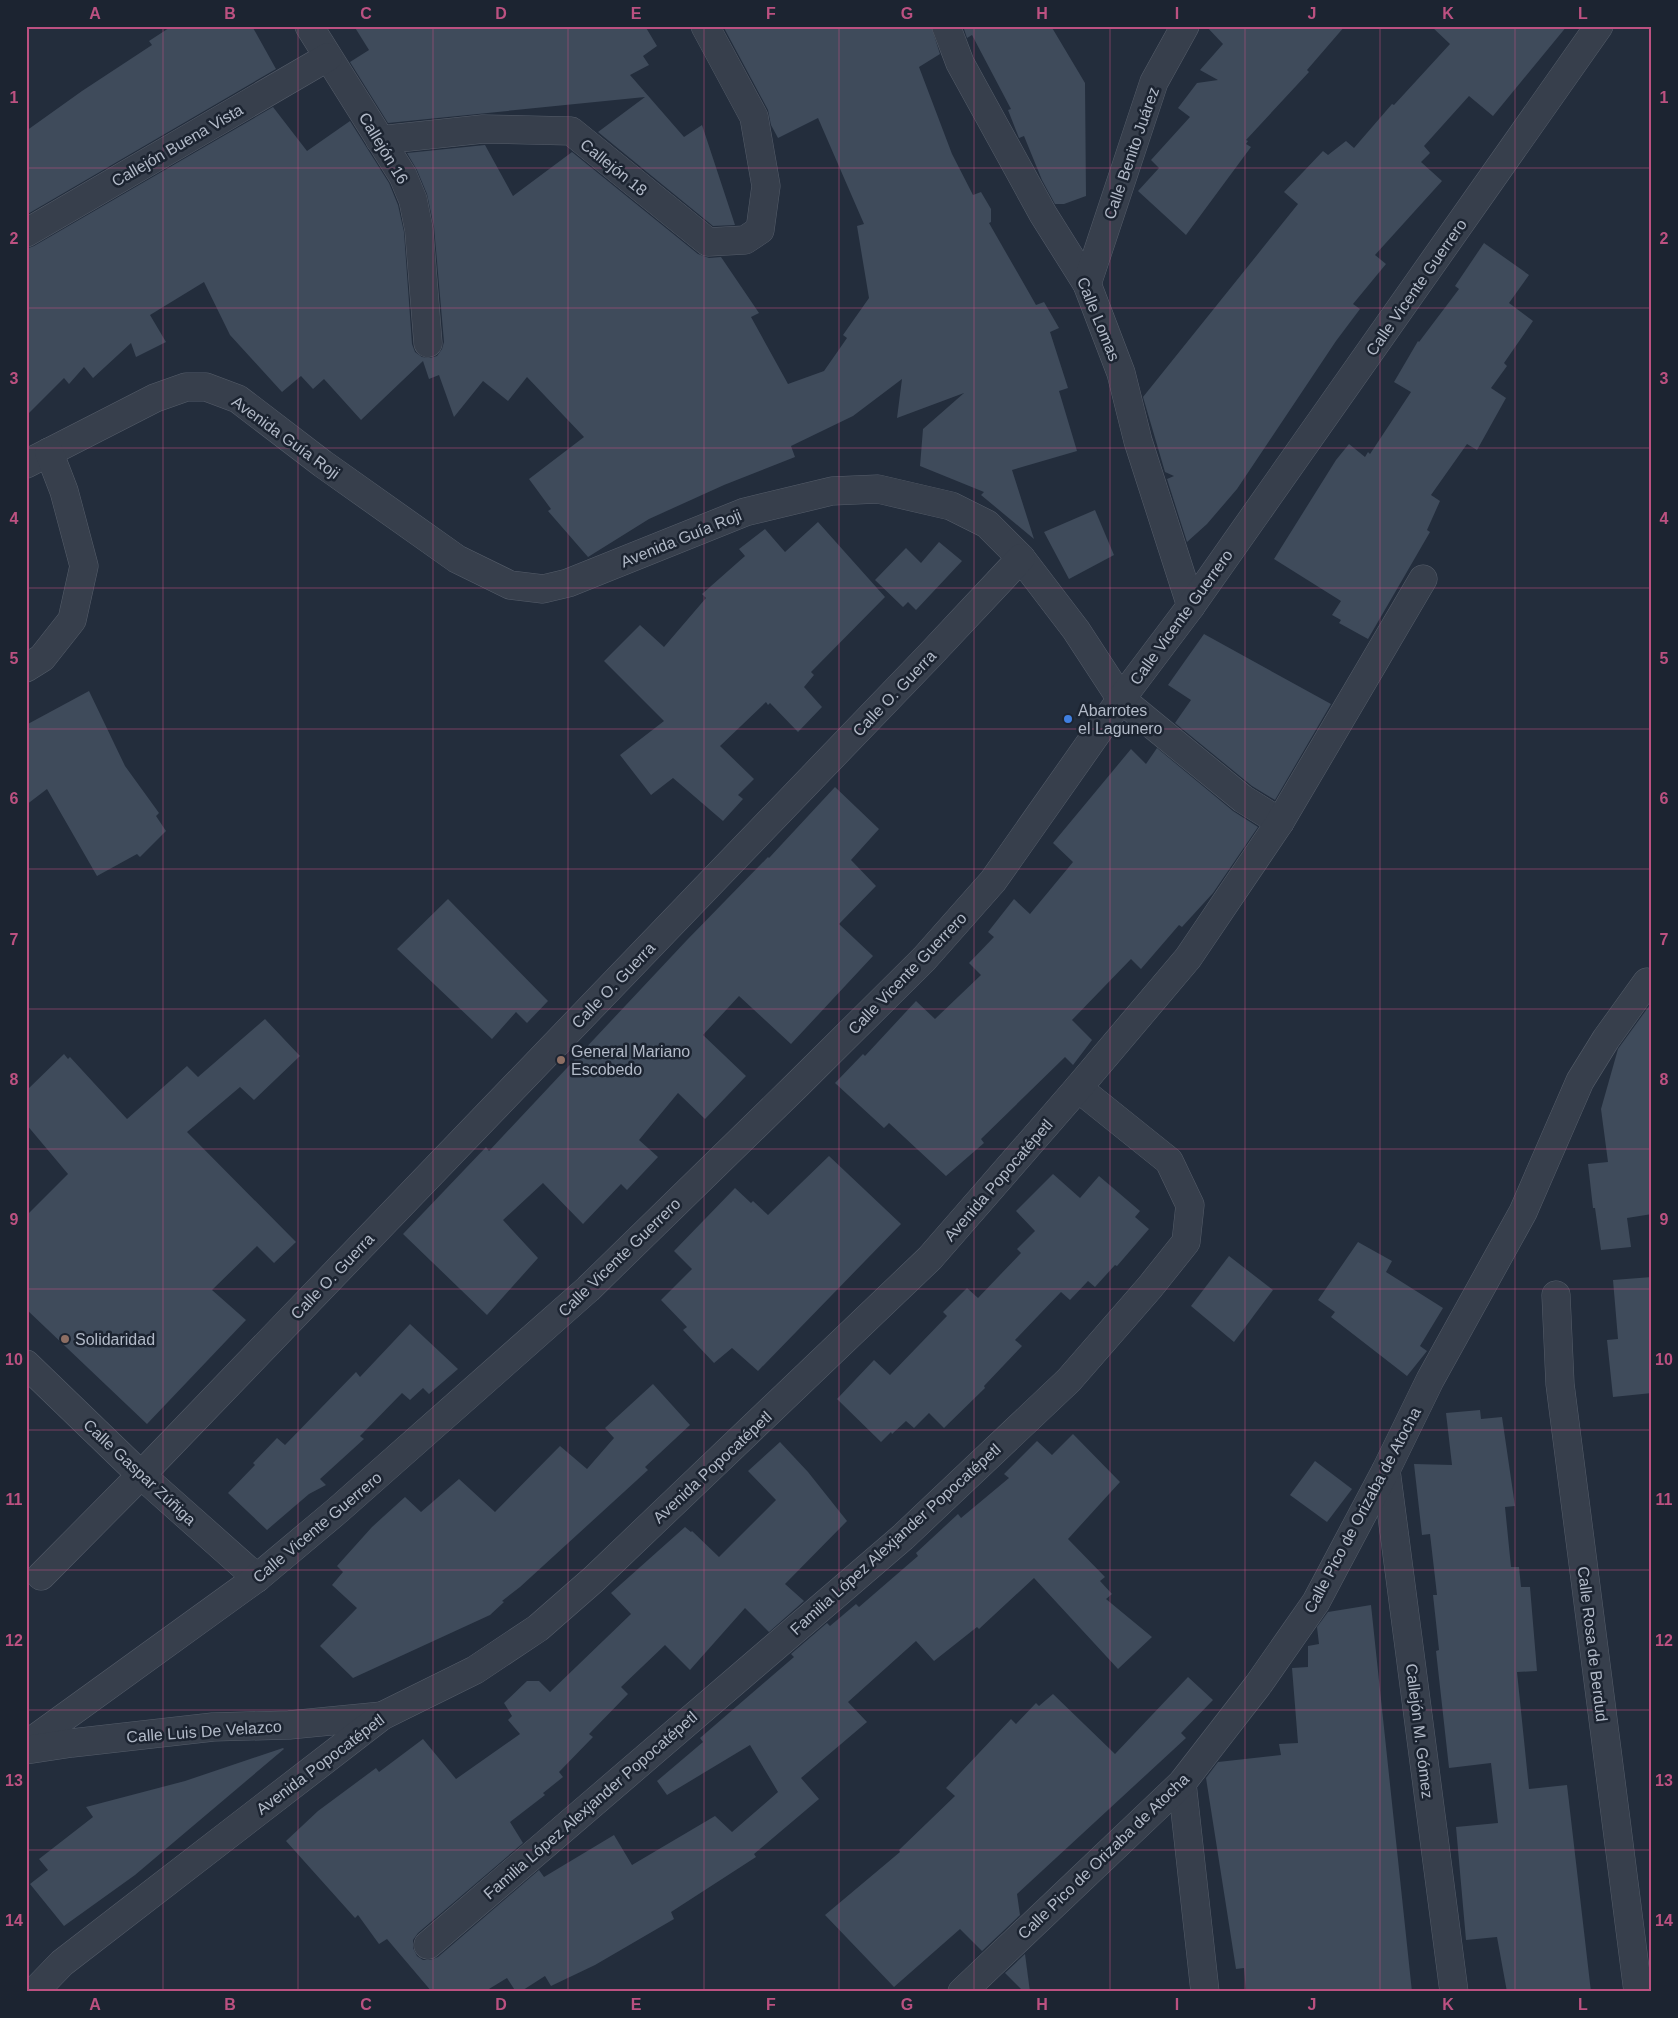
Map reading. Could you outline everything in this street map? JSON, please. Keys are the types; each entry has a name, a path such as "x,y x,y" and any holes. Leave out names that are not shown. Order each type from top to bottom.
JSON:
{"street":[{"name":"Callejón 16","path":"309,26 403,176 413,200 419,230 428,343"},
{"name":"Callejón 18","path":"380,140 483,129 571,131 708,242 745,240 760,230 766,186 754,117 705,26"},
{"name":"Calle Lomas","path":"946,26 960,63 1043,214 1088,284 1120,373 1138,441 1191,606"},
{"name":"Calle Benito Juárez","path":"1088,284 1154,82 1185,26"},
{"name":"Calle Vicente Guerrero","path":"26,1745 256,1578 412,1447 588,1289 924,959 993,880 1121,699 1191,606 1599,26"},
{"name":"Callejón Buena Vista","path":"26,233 328,57"},
{"name":"Avenida Guía Roji","path":"38,458 155,398 186,387 206,387 238,399 323,464 457,559 510,585 542,589 568,583 745,512 832,491 878,489 951,506 987,524 1021,558 1076,630 1121,699 1243,800 1280,822"},
{"path":"26,668 42,658 72,620 84,566 64,490 38,458"},
{"name":"Calle O. Guerra","path":"41,1576 141,1475 1021,558"},
{"name":"Avenida Popocatépetl","path":"34,1992 62,1963 294,1782 382,1716 474,1670 538,1628 594,1579 930,1258 1188,958 1280,822 1423,579"},
{"name":"Calle Pico de Orizaba de Atocha","path":"962,1992 1182,1783 1258,1685 1316,1602 1386,1470 1430,1380 1523,1212 1580,1081 1606,1039 1647,982"},
{"name":"Familia López Alexjander Popocatépetl","path":"428,1944 903,1537 1069,1380 1150,1287 1186,1242 1190,1205 1169,1161 1078,1088"},
{"name":"Calle Rosa de Berdud","path":"1556,1295 1560,1384 1638,1992"},
{"name":"Calle Gaspar Zúñiga","path":"26,1364 141,1475 256,1578"},
{"name":"Callejón M. Gómez","path":"1386,1470 1454,1992"},
{"name":"Calle Luis De Velazco","path":"26,1750 213,1727 289,1725 382,1716"},
{"path":"1182,1783 1205,1992"}],"building":[{"path":"172,26 252,26 276,69 26,215 26,131 152,45 149,41"},
{"path":"354,26 645,26 657,46 643,56 649,65 630,75 684,137 702,125 735,225 713,226 598,132 645,97 388,123 350,62 369,50"},
{"path":"723,26 931,26 940,54 919,67 952,154 973,195 981,192 991,209 991,222 989,223 1036,305 1044,302 1059,328 1050,332 1068,388 1059,391 1077,451 1012,470 1034,539 981,495 984,492 920,466 923,429 964,393 897,418 902,379 853,416 791,446 795,457 724,485 649,519 588,557 548,511 551,509 529,479 584,437 527,377 508,401 483,381 454,417 439,375 429,379 423,361 361,420 324,379 313,389 301,376 282,392 230,335 204,282 150,315 166,342 136,357 131,343 93,378 84,367 69,384 64,378 26,416 26,249 273,107 307,151 350,121 389,183 398,205 404,232 412,344 415,352 422,357 430,358 437,356 444,342 434,227 427,194 417,170 407,153 485,145 513,196 572,152 698,254 709,258 721,257 759,313 751,317 788,384 824,371 847,338 843,335 869,298 857,226 864,224 818,118 778,138 771,125 768,110"},
{"path":"963,26 1051,26 1085,83 1086,196 1064,204 1055,204 1042,180 1024,136 1019,138 1008,110 1011,109 972,35 967,38"},
{"path":"1206,26 1345,26 1307,70 1309,72 1246,140 1248,141 1246,144 1251,147 1186,235 1138,191 1159,168 1151,160 1190,117 1178,108 1197,83 1218,80 1200,70 1223,44"},
{"path":"1431,26 1567,26 1493,116 1469,96 1424,146 1430,153 1421,162 1442,181 1375,255 1386,264 1353,304 1360,309 1336,341 1237,489 1207,524 1187,542 1167,479 1174,476 1165,472 1143,397 1298,204 1284,192 1323,151 1328,155 1346,141 1354,148 1392,104 1394,105 1450,44"},
{"path":"1484,243 1529,275 1509,303 1533,321 1504,363 1507,366 1491,388 1506,398 1477,450 1467,444 1431,495 1440,501 1427,530 1430,532 1368,639 1339,623 1341,620 1332,615 1341,601 1274,559 1336,460 1349,444 1365,457 1368,452 1370,454 1411,392 1394,382 1418,341 1459,289 1455,286"},
{"path":"1095,510 1114,555 1069,579 1044,532"},
{"path":"818,522 885,597 811,672 814,675 804,687 822,707 798,732 770,703 768,705 766,702 720,746 754,779 738,795 743,799 723,821 673,778 651,795 620,755 664,721 604,661 640,625 664,647 706,598 702,594 745,556 739,549 765,529 785,552"},
{"path":"939,542 962,561 916,610 908,602 903,607 875,580 906,548 921,563"},
{"path":"1204,634 1331,704 1275,800 1252,786 1175,723 1191,700 1168,685"},
{"path":"89,691 125,766 159,813 156,816 166,831 140,857 137,854 97,876 47,789 26,805 26,725"},
{"path":"1157,748 1233,811 1258,827 1213,893 1182,927 1179,925 1141,969 1131,959 1072,1020 1092,1040 1073,1065 1065,1057 981,1139 984,1143 946,1176 889,1123 884,1128 835,1083 863,1054 865,1056 916,1001 935,1019 981,975 969,963 994,937 988,932 1014,899 1030,914 1073,862 1053,843 1131,749 1146,764"},
{"path":"835,787 879,829 851,860 876,886 839,924 873,956 791,1044 739,996 703,1035 746,1076 705,1119 678,1093 639,1140 658,1157 627,1190 621,1184 583,1224 543,1183 503,1220 538,1258 487,1315 403,1234 486,1147 489,1151 687,940 769,858"},
{"path":"448,899 548,1001 527,1023 516,1012 492,1039 397,949"},
{"path":"1652,1002 1652,1214 1627,1218 1631,1247 1601,1250 1595,1208 1593,1208 1588,1164 1608,1162 1601,1109 1618,1049"},
{"path":"265,1019 300,1056 254,1100 240,1087 187,1132 296,1242 274,1263 257,1246 212,1290 246,1320 147,1424 26,1309 26,1216 68,1174 26,1124 26,1091 64,1054 68,1059 70,1057 127,1119 187,1066 198,1077"},
{"path":"829,1156 901,1224 758,1371 732,1348 714,1363 683,1330 687,1327 661,1300 692,1269 674,1251 735,1188 768,1215"},
{"path":"1053,1174 1080,1198 1099,1176 1140,1211 1135,1217 1149,1229 1117,1266 1115,1265 1095,1287 1088,1281 1070,1300 1061,1292 1015,1340 1022,1346 984,1386 985,1388 944,1428 929,1413 914,1428 906,1421 881,1442 837,1399 874,1360 890,1375 947,1316 943,1312 967,1288 978,1298 1021,1253 1017,1249 1035,1231 1016,1211"},
{"path":"1358,1242 1392,1261 1386,1272 1443,1308 1420,1346 1427,1351 1407,1376 1331,1317 1335,1312 1318,1300"},
{"path":"1229,1256 1273,1290 1234,1342 1191,1306"},
{"path":"1652,1277 1652,1393 1613,1397 1607,1340 1618,1339 1613,1280"},
{"path":"410,1324 458,1369 429,1394 423,1388 410,1400 402,1393 360,1436 364,1439 320,1479 326,1485 309,1494 267,1530 228,1493 255,1465 253,1463 277,1438 285,1445 356,1372 360,1377"},
{"path":"653,1384 690,1425 645,1467 648,1470 520,1587 502,1601 504,1602 490,1615 353,1678 320,1646 357,1608 332,1585 343,1572 337,1566 372,1527 405,1497 421,1512 459,1479 495,1512 560,1446 587,1469 614,1438 605,1428"},
{"path":"1480,1410 1481,1419 1502,1417 1515,1506 1505,1507 1511,1567 1519,1567 1521,1587 1530,1587 1537,1671 1517,1672 1529,1789 1567,1785 1591,1992 1507,1992 1497,1937 1466,1940 1456,1827 1498,1823 1491,1763 1449,1768 1436,1651 1439,1650 1433,1595 1437,1595 1430,1534 1422,1535 1414,1464 1452,1465 1446,1413"},
{"path":"1073,1434 1120,1482 1068,1539 1105,1577 1100,1581 1112,1594 1106,1599 1152,1637 1118,1669 1034,1578 979,1629 977,1627 934,1661 916,1641 848,1702 867,1722 801,1778 819,1799 754,1854 756,1857 671,1912 674,1919 595,1965 551,1986 545,1976 520,1992 516,1992 507,1978 484,1992 432,1992 387,1939 379,1944 358,1915 355,1918 286,1841 318,1811 376,1768 379,1772 423,1739 456,1779 520,1734 508,1720 512,1716 504,1703 527,1681 539,1681 550,1692 631,1614 611,1593 685,1527 692,1531 719,1557 776,1500 748,1471 780,1442 808,1472 847,1521 785,1584 804,1601 769,1632 745,1608 690,1670 665,1645 621,1687 628,1694 589,1734 593,1737 559,1772 563,1777 543,1793 545,1795 510,1822 523,1843 418,1933 413,1940 413,1948 417,1956 423,1960 438,1957 539,1870 544,1877 614,1835 632,1865 715,1816 732,1832 778,1792 750,1745 667,1795 657,1781 703,1742 700,1738 794,1657 791,1654 827,1623 830,1626 856,1604 859,1607 918,1556 916,1553 958,1514 961,1518 1009,1478 1004,1474 1037,1441 1052,1455"},
{"path":"1315,1461 1352,1489 1327,1522 1290,1495"},
{"path":"1371,1605 1412,1992 1246,1992 1244,1968 1236,1969 1206,1778 1218,1762 1281,1755 1279,1744 1298,1743 1292,1668 1308,1667 1308,1646 1319,1644 1317,1627 1328,1612"},
{"path":"1188,1677 1213,1700 1181,1733 1186,1738 1017,1894 1020,1915 982,1951 960,1929 894,1987 825,1915 900,1852 899,1850 955,1796 946,1788 1011,1719 1016,1724 1036,1703 1039,1706 1053,1694 1115,1754"},
{"path":"283,1748 135,1875 64,1926 30,1884 48,1870 39,1859 93,1817 86,1807 185,1781"},
{"path":"1025,1954 1030,1992 1024,1992 1005,1973"}],"place":[{"name":"Abarrotes el Lagunero","path":"1068,719"},
{"name":"General Mariano Escobedo","path":"561,1060"},
{"name":"Solidaridad","path":"65,1339"}]}
